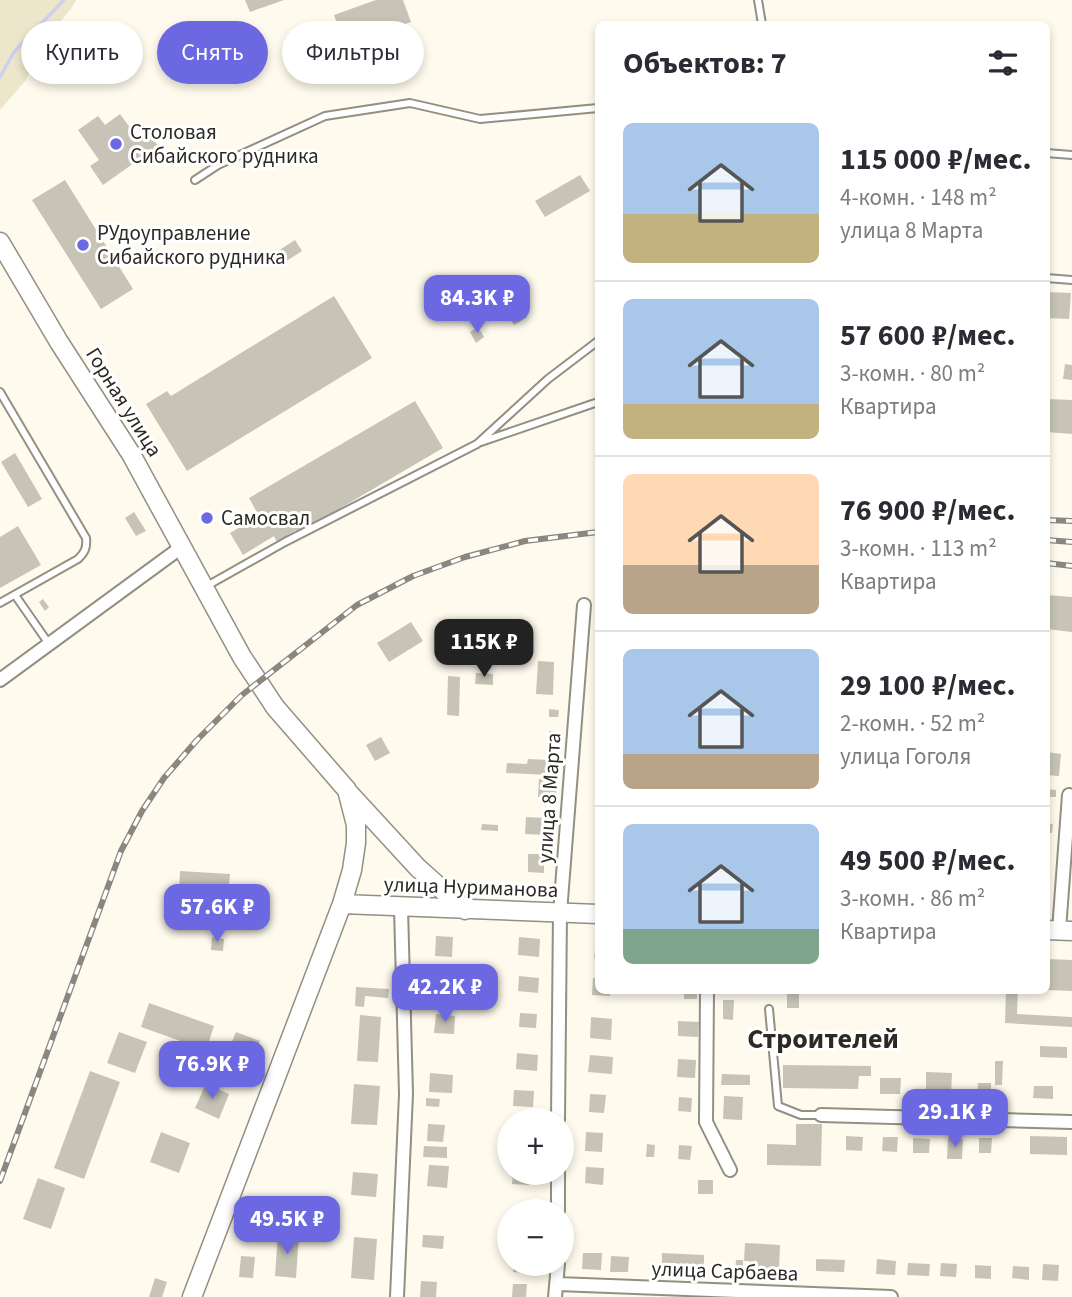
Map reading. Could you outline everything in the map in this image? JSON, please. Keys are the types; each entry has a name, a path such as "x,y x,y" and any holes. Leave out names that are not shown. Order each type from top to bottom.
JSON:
{"main road":[{"name":"Горная улица","path":"0,242 59,342 119,434 242,657 275,707 418,868 465,910"},
{"path":"192,1297 342,904 352,870 356,825 347,790"},
{"name":"улица Нуриманова","path":"342,904 595,915"}],"street":[{"path":"0,680 183,546"},
{"name":"улица 8 Марта","path":"558,1108 560,913 584,604"},
{"path":"1059,930 1069,795"},
{"path":"397,1297 406,1094 401,908"},
{"path":"707,994 705,1122 730,1170"},
{"path":"821,1115 1072,1122"},
{"name":"улица Сарбаева","path":"556,1290 891,1297"}],"lane":[{"path":"758,0 762,21"},
{"path":"195,180 218,165 325,116 410,103 480,119 595,108"},
{"path":"1050,153 1072,155"},
{"path":"1050,278 1072,280"},
{"path":"477,443 548,379 595,343"},
{"path":"0,392 86,538 87,545 78,559 0,603"},
{"path":"205,587 285,542 477,443 595,403"},
{"path":"15,594 49,644"},
{"path":"769,1009 778,1106 801,1115 821,1115"}],"shaded area":[{"path":"0,0 76,0 60,21 21,21 23,84 0,110"}],"building":[{"path":"245,0 284,0 250,12"},
{"path":"376,0 403,0 411,21 336,21 334,15"},
{"path":"120,114 138,139 148,131 158,146 103,185 90,166 99,160 78,130 98,116 105,125"},
{"path":"580,175 590,191 545,217 535,201"},
{"name":"РУдоуправление Сибайского рудника","path":"65,180 133,289 101,309 32,200"},
{"path":"295,240 302,251 285,262 278,251"},
{"path":"1050,292 1071,293 1069,319 1050,318"},
{"path":"334,296 372,358 187,471 146,404 167,391 171,396"},
{"path":"514,296 527,317 514,325 501,303"},
{"path":"478,327 484,337 476,343 470,332"},
{"path":"1065,364 1072,365 1072,380 1063,379"},
{"path":"1050,399 1072,400 1072,434 1050,432"},
{"path":"415,401 443,448 298,533 296,530 277,542 274,536 243,555 230,533 259,516 249,498"},
{"path":"15,453 42,499 28,507 1,462"},
{"path":"134,512 146,531 136,536 125,518"},
{"path":"18,526 41,565 0,588 0,537"},
{"path":"1050,595 1072,597 1072,632 1050,629"},
{"path":"43,599 49,607 45,611 39,602"},
{"path":"411,622 423,641 389,662 377,643"},
{"path":"538,661 554,662 553,695 536,694"},
{"path":"476,673 493,674 493,685 475,684"},
{"path":"448,676 460,677 459,716 447,715"},
{"path":"549,709 559,710 558,717 549,717"},
{"path":"549,731 556,731 556,740 549,740"},
{"path":"381,737 390,753 375,761 366,745"},
{"path":"1050,753 1061,754 1059,776 1050,775"},
{"path":"528,759 550,760 549,775 506,773 507,763 527,764"},
{"path":"539,779 557,780 556,798 538,797"},
{"path":"1050,789 1056,790 1056,797 1050,797"},
{"path":"526,817 546,818 546,835 525,834"},
{"path":"482,824 498,825 498,831 481,830"},
{"path":"528,854 544,854 544,873 528,872"},
{"path":"180,871 230,874 228,896 179,893"},
{"path":"436,936 453,937 452,957 435,956"},
{"path":"212,937 224,939 223,951 211,950"},
{"path":"519,937 540,939 539,957 518,955"},
{"path":"1050,959 1072,960 1072,991 1050,990"},
{"path":"431,972 459,974 458,988 444,988 444,998 430,997"},
{"path":"519,976 539,978 538,993 518,991"},
{"path":"595,978 595,994 610,996 592,995"},
{"path":"356,987 389,989 388,998 365,996 364,1007 355,1006"},
{"path":"684,994 697,994 697,999 684,999"},
{"path":"787,994 799,994 799,1008 787,1008"},
{"path":"1006,994 1018,994 1017,1014 1072,1017 1072,1027 1005,1023"},
{"path":"723,1000 734,1000 733,1020 723,1019"},
{"path":"149,1003 214,1026 206,1050 141,1027"},
{"path":"520,1013 537,1014 536,1028 519,1027"},
{"path":"436,1014 455,1016 454,1034 434,1033"},
{"path":"360,1015 381,1017 378,1062 357,1061"},
{"path":"591,1017 612,1019 611,1040 590,1038"},
{"path":"678,1021 699,1022 698,1037 678,1036"},
{"path":"119,1032 147,1042 135,1073 107,1063"},
{"path":"236,1032 260,1041 253,1058 229,1049"},
{"path":"1040,1046 1067,1047 1067,1058 1040,1057"},
{"path":"517,1053 538,1055 537,1071 516,1069"},
{"path":"590,1055 613,1057 612,1074 588,1072"},
{"path":"678,1059 696,1060 695,1078 677,1077"},
{"path":"995,1061 1003,1061 1002,1085 995,1085"},
{"path":"783,1065 871,1066 871,1076 859,1076 858,1089 783,1088"},
{"path":"90,1071 120,1082 84,1179 54,1168"},
{"path":"926,1072 952,1073 951,1097 926,1096"},
{"path":"430,1073 453,1075 452,1093 429,1092"},
{"path":"722,1074 750,1075 750,1085 721,1085"},
{"path":"880,1078 901,1078 900,1094 880,1094"},
{"path":"978,1083 991,1083 991,1097 977,1097"},
{"path":"206,1084 229,1094 219,1119 195,1108"},
{"path":"354,1084 380,1086 377,1125 351,1124"},
{"path":"1034,1086 1053,1086 1053,1099 1033,1098"},
{"path":"514,1090 534,1091 533,1107 513,1106"},
{"path":"590,1094 606,1095 604,1113 589,1112"},
{"path":"724,1096 743,1097 742,1120 723,1119"},
{"path":"679,1097 692,1098 691,1112 678,1111"},
{"path":"426,1098 440,1099 439,1107 426,1106"},
{"path":"428,1124 445,1125 443,1142 427,1141"},
{"path":"796,1124 822,1124 821,1166 767,1165 767,1144 796,1145"},
{"path":"161,1132 190,1143 179,1173 150,1162"},
{"path":"586,1132 603,1133 602,1152 585,1151"},
{"path":"846,1136 863,1137 862,1151 846,1150"},
{"path":"1030,1136 1067,1137 1067,1155 1030,1154"},
{"path":"883,1137 898,1137 897,1152 882,1151"},
{"path":"913,1138 930,1139 929,1153 913,1153"},
{"path":"948,1138 963,1139 962,1159 947,1159"},
{"path":"979,1138 992,1138 991,1153 979,1153"},
{"path":"647,1144 655,1145 654,1157 646,1157"},
{"path":"679,1145 692,1146 690,1160 678,1159"},
{"path":"424,1146 447,1147 447,1158 423,1157"},
{"path":"429,1165 449,1166 447,1188 427,1186"},
{"path":"586,1167 604,1168 603,1185 585,1183"},
{"path":"353,1172 378,1174 376,1197 351,1195"},
{"path":"38,1178 65,1188 51,1229 23,1219"},
{"path":"698,1180 713,1180 713,1194 698,1194"},
{"path":"278,1234 299,1235 296,1278 275,1276"},
{"path":"423,1235 444,1236 443,1249 422,1247"},
{"path":"354,1237 377,1239 374,1280 351,1278"},
{"path":"745,1243 780,1245 779,1271 748,1270 749,1261 744,1261"},
{"path":"583,1253 602,1253 601,1270 582,1269"},
{"path":"662,1253 704,1255 704,1268 662,1266"},
{"path":"241,1256 255,1257 253,1278 239,1277"},
{"path":"611,1256 629,1257 628,1272 610,1272"},
{"path":"816,1259 845,1260 844,1272 816,1271"},
{"path":"877,1259 896,1261 895,1275 876,1274"},
{"path":"736,1260 743,1260 743,1273 735,1273"},
{"path":"908,1263 930,1264 929,1276 907,1275"},
{"path":"941,1263 957,1264 956,1277 940,1276"},
{"path":"1043,1264 1059,1265 1058,1281 1042,1280"},
{"path":"975,1265 991,1266 991,1279 975,1278"},
{"path":"1013,1266 1029,1267 1029,1280 1012,1278"},
{"path":"155,1278 167,1282 162,1297 149,1297"},
{"path":"421,1281 437,1282 436,1297 420,1297"},
{"path":"513,1284 527,1284 526,1297 512,1297"}],"waterway":[{"path":"0,77 14,52 64,0"}],"railway":[{"path":"1050,520 1072,521"},
{"path":"0,1181 121,851 142,811 164,778 197,740 242,695 357,605 413,576 465,557 525,541 595,532"},
{"path":"1050,540 1072,542"},
{"path":"1050,563 1072,566"}],"place":[{"name":"Столовая Сибайского рудника","path":"116,144"},
{"name":"РУдоуправление Сибайского рудника","path":"83,245"},
{"name":"Самосвал","path":"207,518"}],"district":[{"name":"Строителей","path":"823,1039"}]}
